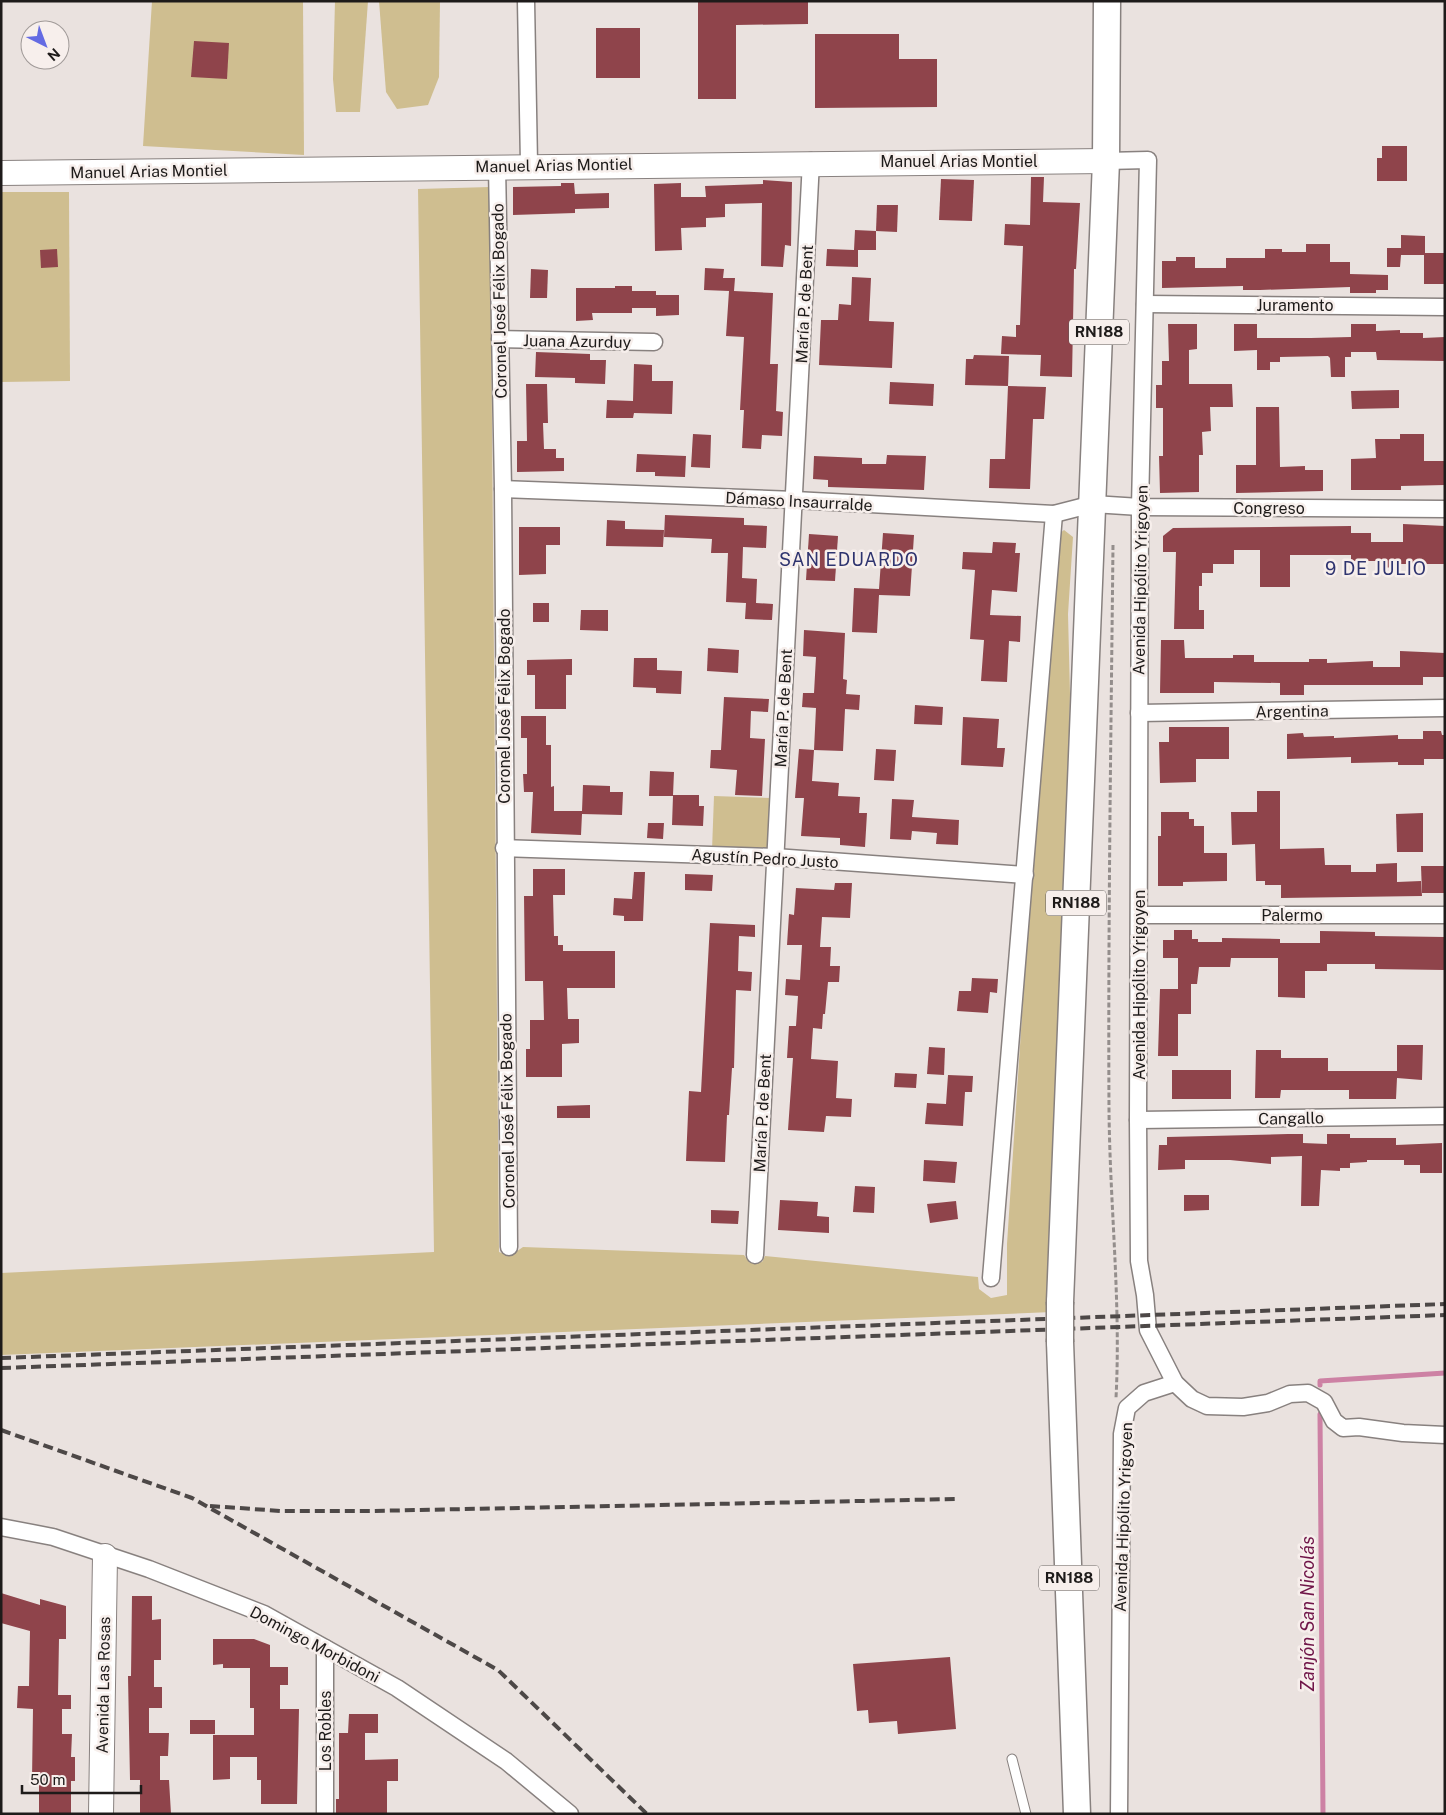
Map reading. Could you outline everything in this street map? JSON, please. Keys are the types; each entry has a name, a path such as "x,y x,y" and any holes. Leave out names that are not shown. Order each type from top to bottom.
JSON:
{"main road":[{"name":"RN188","path":"1077,1814 1060,1302 1106,161 1107,1"}],"street":[{"path":"526,1 529,164"},
{"name":"Avenida Hipólito Yrigoyen","path":"1106,161 1148,160 1140,508 1139,1261 1145,1295 1148,1330 1175,1383 1144,1393 1127,1408 1122,1434 1119,1814"},
{"name":"Manuel Arias Montiel","path":"1,173 529,164 811,161 1106,161"},
{"name":"María P. de Bent","path":"755,1255 811,161"},
{"name":"Coronel José Félix Bogado","path":"497,166 503,489 504,848 509,1247"},
{"name":"Juramento","path":"1145,304 1445,306"},
{"name":"Juana Azurduy","path":"500,339 654,342"},
{"name":"Dámaso Insaurralde","path":"503,489 795,500 1054,514 1093,504"},
{"name":"Congreso","path":"1093,504 1140,508 1445,509"},
{"path":"991,1278 1054,514"},
{"name":"Argentina","path":"1139,713 1445,708"},
{"name":"Agustín Pedro Justo","path":"504,848 775,857 1025,875"},
{"name":"Palermo","path":"1140,915 1445,914"},
{"name":"Cangallo","path":"1138,1120 1445,1116"},
{"path":"1175,1383 1192,1399 1207,1406 1243,1407 1268,1403 1290,1394 1308,1393 1324,1402 1334,1421 1342,1428 1360,1427 1402,1433 1445,1434"},
{"name":"Domingo Morbidoni","path":"1,1528 53,1537 105,1556 149,1569 264,1614 397,1688 498,1756 567,1813"},
{"name":"Avenida Las Rosas","path":"101,1814 105,1556"},
{"name":"Los Robles","path":"325,1648 325,1814"}],"lane":[{"path":"1012,1759 1026,1814"}],"path":[{"path":"1113,539 1108,974 1110,1188 1117,1300 1115,1407"}],"shaded area":[{"path":"152,1 303,1 304,155 143,146"},
{"path":"335,1 368,1 360,112 336,112 333,79"},
{"path":"379,1 440,1 439,77 428,105 397,109 386,92"},
{"path":"490,187 499,1252 510,1256 523,1247 744,1255 750,1263 762,1262 765,1256 978,1277 979,1289 991,1298 1007,1295 1007,1244 1030,894 1058,535 1064,530 1073,537 1068,614 1070,694 1068,817 1052,1312 1,1355 1,1273 434,1252 418,189"},
{"path":"1,192 69,192 70,381 1,382"},
{"path":"714,796 771,798 769,852 712,850"}],"building":[{"path":"808,1 808,24 736,25 736,99 698,99 698,2"},
{"path":"596,28 640,28 640,78 596,78"},
{"path":"815,34 899,34 899,59 937,59 937,107 815,108"},
{"path":"194,41 229,43 227,79 191,77"},
{"path":"1382,146 1407,146 1407,181 1377,181 1377,158 1382,158"},
{"path":"1031,177 1044,177 1043,202 1080,203 1076,269 1074,269 1072,377 1040,376 1041,355 1001,354 1002,336 1016,337 1016,325 1020,325 1023,246 1004,245 1005,224 1030,225"},
{"path":"941,179 974,180 972,221 939,220"},
{"path":"763,180 792,182 791,246 785,245 783,267 761,266 762,203 725,204 725,217 706,218 706,227 681,228 682,250 655,251 654,184 681,183 681,197 706,197 705,186 763,184"},
{"path":"561,183 574,183 575,194 609,193 609,208 575,209 575,213 513,215 513,187 561,186"},
{"path":"877,205 898,205 897,232 876,231"},
{"path":"855,230 876,231 876,250 858,250 858,267 826,266 827,249 854,250"},
{"path":"1401,235 1425,236 1425,253 1445,253 1445,284 1424,284 1424,255 1401,255 1400,267 1387,267 1387,248 1401,248"},
{"path":"1306,244 1330,244 1330,262 1350,262 1350,274 1388,275 1388,290 1376,290 1376,293 1350,293 1350,287 1260,290 1243,290 1243,286 1162,288 1162,261 1176,261 1176,257 1195,257 1195,268 1226,268 1226,258 1265,258 1265,249 1282,249 1282,252 1306,252"},
{"path":"57,249 58,267 41,268 40,250"},
{"path":"705,268 724,269 723,278 735,278 734,291 773,293 770,364 778,364 776,411 783,412 782,436 762,435 761,449 742,448 744,410 740,410 744,337 726,336 729,291 704,290"},
{"path":"531,269 548,270 547,298 530,298"},
{"path":"852,277 871,278 869,321 894,322 892,368 819,365 821,320 838,320 839,304 851,305"},
{"path":"615,286 632,286 632,291 656,291 656,295 679,295 679,315 656,316 656,308 632,308 632,313 592,313 593,320 576,321 576,288 615,288"},
{"path":"1168,324 1197,324 1197,349 1189,350 1189,384 1232,384 1233,407 1210,407 1211,431 1202,432 1203,455 1199,455 1199,492 1160,493 1159,456 1163,456 1163,408 1156,408 1156,385 1162,385 1162,361 1169,361"},
{"path":"1234,324 1257,324 1257,338 1311,338 1351,337 1351,324 1376,324 1376,331 1400,330 1400,333 1423,333 1423,338 1445,337 1445,361 1377,360 1376,352 1351,352 1351,357 1345,357 1345,377 1331,377 1330,358 1328,356 1280,357 1280,362 1270,362 1270,370 1257,370 1257,350 1234,351"},
{"path":"536,352 590,354 590,360 606,360 605,384 575,383 575,378 535,377"},
{"path":"974,355 1009,356 1008,386 965,385 966,359 973,359"},
{"path":"634,364 652,365 652,381 673,381 672,414 634,413 633,418 606,418 607,400 633,401"},
{"path":"890,382 934,384 933,406 889,404"},
{"path":"526,384 547,384 548,423 543,423 544,449 556,449 556,458 564,458 564,471 517,472 517,441 527,441"},
{"path":"1008,386 1046,387 1044,419 1033,419 1030,489 989,488 990,459 1005,459"},
{"path":"1399,390 1399,408 1352,409 1351,391"},
{"path":"1256,407 1279,407 1280,467 1305,466 1305,470 1323,470 1323,491 1236,493 1236,465 1256,465"},
{"path":"693,434 711,435 710,468 691,467"},
{"path":"1400,434 1424,434 1424,461 1445,461 1445,485 1401,486 1401,490 1351,490 1351,459 1376,458 1375,439 1400,439"},
{"path":"637,454 686,456 685,477 655,476 655,472 636,472"},
{"path":"887,455 926,456 924,490 828,487 828,480 813,479 814,456 862,458 862,464 886,464"},
{"path":"665,515 744,518 744,525 767,526 766,548 743,547 742,578 757,579 756,603 773,604 772,620 745,619 746,603 726,602 728,553 711,553 712,539 664,537"},
{"path":"607,520 625,521 625,529 664,530 663,547 606,546"},
{"path":"1403,524 1445,526 1445,564 1400,564 1400,567 1377,568 1377,561 1351,561 1351,555 1290,555 1290,587 1260,587 1260,550 1234,550 1234,564 1213,564 1213,573 1202,573 1202,586 1199,586 1199,610 1204,610 1204,629 1174,629 1176,552 1163,552 1163,536 1173,528 1351,526 1351,533 1371,533 1371,542 1403,542"},
{"path":"519,527 560,527 560,545 546,545 546,574 519,575"},
{"path":"883,533 914,535 910,596 879,595 877,633 852,632 854,588 879,589"},
{"path":"809,534 838,536 835,581 806,580"},
{"path":"993,542 1016,543 1015,553 1020,553 1017,592 992,590 990,615 1021,616 1020,642 1009,641 1007,682 981,681 984,640 970,639 975,570 962,569 963,552 992,553"},
{"path":"533,603 549,603 549,622 533,622"},
{"path":"581,610 608,610 608,631 580,630"},
{"path":"804,630 845,633 843,679 847,680 846,694 860,695 859,710 845,709 843,751 814,750 816,708 802,707 803,693 814,693 816,657 803,656"},
{"path":"1161,640 1184,640 1185,658 1233,658 1233,655 1254,655 1254,662 1309,662 1309,659 1327,659 1327,663 1373,661 1373,667 1400,667 1400,651 1445,653 1445,677 1423,677 1423,685 1304,685 1304,695 1280,695 1280,683 1214,682 1214,693 1160,693"},
{"path":"708,648 739,650 738,673 707,671"},
{"path":"634,658 657,658 657,670 682,671 681,694 656,693 656,688 633,687"},
{"path":"572,659 572,675 566,675 566,709 535,709 535,675 527,675 527,660"},
{"path":"724,697 769,699 768,712 751,711 750,738 765,739 762,796 735,795 737,770 710,768 711,750 721,750"},
{"path":"915,705 943,707 942,725 914,724"},
{"path":"521,716 546,716 546,745 551,745 551,787 554,786 554,811 582,811 583,785 610,786 610,792 623,792 622,815 582,814 581,835 531,833 533,792 524,792 523,774 527,774 527,738 521,738"},
{"path":"963,717 999,719 997,748 1005,748 1003,767 961,765"},
{"path":"1169,727 1229,727 1229,759 1196,759 1196,782 1160,783 1159,742 1169,742"},
{"path":"1423,731 1441,731 1442,735 1445,735 1445,759 1424,759 1424,765 1398,765 1398,762 1351,763 1351,757 1287,759 1287,734 1303,733 1304,737 1334,736 1334,738 1398,735 1398,739 1423,739"},
{"path":"799,749 814,750 812,781 839,783 838,796 860,797 859,813 867,813 865,847 840,845 840,838 801,836 804,798 795,798"},
{"path":"876,749 896,750 894,781 874,780"},
{"path":"650,771 674,772 673,795 699,795 699,806 704,806 703,826 672,825 673,796 649,796"},
{"path":"1257,791 1280,791 1280,849 1324,848 1325,865 1351,865 1351,872 1376,872 1376,864 1397,863 1397,882 1421,881 1422,896 1281,898 1281,885 1265,885 1265,881 1256,881 1255,844 1232,845 1231,812 1257,812"},
{"path":"892,799 914,800 912,817 959,820 958,845 936,844 937,833 912,831 911,840 890,839"},
{"path":"1161,812 1189,812 1189,819 1194,819 1194,826 1204,826 1204,853 1227,853 1227,881 1183,882 1183,886 1158,886 1158,836 1161,836"},
{"path":"1423,813 1423,852 1397,852 1396,814"},
{"path":"648,823 664,823 663,839 647,838"},
{"path":"1421,866 1445,866 1445,893 1422,893"},
{"path":"533,869 565,869 565,895 553,895 554,936 558,936 558,945 563,945 563,951 615,951 615,988 567,988 568,1019 579,1019 579,1043 562,1044 562,1077 526,1077 526,1049 530,1049 530,1020 544,1020 543,981 525,981 524,896 533,896"},
{"path":"634,872 645,872 643,921 624,921 624,916 613,915 614,898 632,899"},
{"path":"685,874 713,875 712,891 685,890"},
{"path":"835,883 852,883 850,918 822,917 820,947 831,947 830,966 840,966 839,982 828,982 822,1029 813,1028 811,1059 838,1061 836,1098 852,1099 851,1117 826,1116 824,1132 788,1130 793,1058 787,1058 789,1026 796,1026 798,996 785,995 786,979 800,980 802,945 787,945 789,914 794,915 796,888 834,890"},
{"path":"710,923 755,925 755,937 739,936 738,971 752,972 751,991 736,990 734,1068 732,1068 729,1115 727,1115 725,1162 686,1161 689,1091 701,1092"},
{"path":"1174,930 1192,930 1192,939 1198,939 1198,942 1222,942 1222,938 1280,939 1280,943 1320,943 1320,931 1375,932 1375,936 1445,937 1445,970 1375,969 1375,964 1327,964 1327,971 1305,971 1305,998 1278,997 1278,958 1231,958 1230,967 1199,967 1197,984 1191,984 1191,1014 1178,1014 1178,1056 1158,1056 1160,989 1178,989 1178,958 1163,958 1163,940 1174,940"},
{"path":"972,978 998,979 997,993 990,992 988,1013 957,1011 959,991 971,991"},
{"path":"1397,1045 1423,1045 1422,1080 1397,1078 1396,1099 1349,1099 1349,1090 1281,1090 1280,1098 1255,1098 1256,1050 1281,1050 1281,1058 1328,1058 1328,1071 1397,1071"},
{"path":"929,1047 945,1048 944,1075 927,1074"},
{"path":"1172,1070 1231,1070 1231,1099 1172,1099"},
{"path":"895,1073 917,1074 916,1088 894,1087"},
{"path":"948,1075 973,1076 972,1092 965,1092 963,1126 925,1124 927,1103 946,1104"},
{"path":"590,1105 590,1118 557,1118 557,1106"},
{"path":"1303,1134 1303,1143 1327,1144 1327,1134 1350,1134 1350,1138 1396,1138 1396,1145 1442,1143 1442,1173 1420,1173 1420,1165 1404,1165 1404,1160 1367,1160 1367,1162 1350,1163 1350,1168 1340,1168 1340,1171 1321,1170 1319,1206 1301,1206 1302,1156 1271,1157 1271,1164 1230,1160 1185,1160 1185,1169 1158,1170 1159,1145 1167,1145 1167,1137"},
{"path":"924,1160 957,1162 955,1183 923,1181"},
{"path":"855,1186 875,1187 874,1213 853,1212"},
{"path":"1184,1195 1209,1195 1209,1210 1184,1211"},
{"path":"780,1200 818,1202 817,1216 829,1217 829,1233 778,1230"},
{"path":"956,1201 958,1219 930,1223 927,1204"},
{"path":"711,1210 739,1211 738,1224 711,1223"},
{"path":"1,1593 40,1605 40,1599 66,1606 66,1639 59,1639 58,1695 71,1695 71,1709 62,1709 62,1734 72,1734 71,1757 75,1757 75,1781 71,1781 71,1814 39,1814 39,1781 32,1781 33,1709 17,1708 18,1686 29,1686 30,1631 1,1623"},
{"path":"132,1596 152,1596 152,1620 161,1619 161,1660 154,1660 154,1687 162,1687 162,1708 149,1708 149,1733 169,1733 168,1756 160,1756 160,1780 169,1780 171,1814 140,1814 140,1780 130,1780 128,1676 131,1676"},
{"path":"213,1639 254,1639 270,1645 270,1667 288,1667 288,1685 280,1685 280,1709 299,1709 297,1804 261,1804 261,1780 257,1780 257,1757 230,1757 230,1779 213,1780 213,1735 254,1735 254,1708 250,1708 250,1668 223,1668 223,1664 213,1665"},
{"path":"950,1657 956,1729 898,1734 897,1721 869,1723 868,1710 857,1711 853,1664"},
{"path":"349,1714 378,1714 378,1733 365,1733 365,1760 398,1759 398,1781 387,1781 387,1814 336,1814 336,1799 339,1799 339,1733 348,1733"},
{"path":"190,1720 215,1720 215,1734 190,1734"}],"waterway":[{"name":"Zanjón San Nicolás","path":"1320,1385 1320,1381 1445,1373"},
{"name":"Zanjón San Nicolás","path":"1320,1414 1323,1814"}],"railway":[{"path":"1,1358 1445,1304"},
{"path":"1,1368 1445,1315"},
{"path":"1,1430 192,1498 498,1670 647,1814"},
{"path":"210,1506 281,1511 370,1511 957,1499"}],"district":[{"name":"SAN EDUARDO","path":"849,560"},
{"name":"9 DE JULIO","path":"1376,569"}]}
